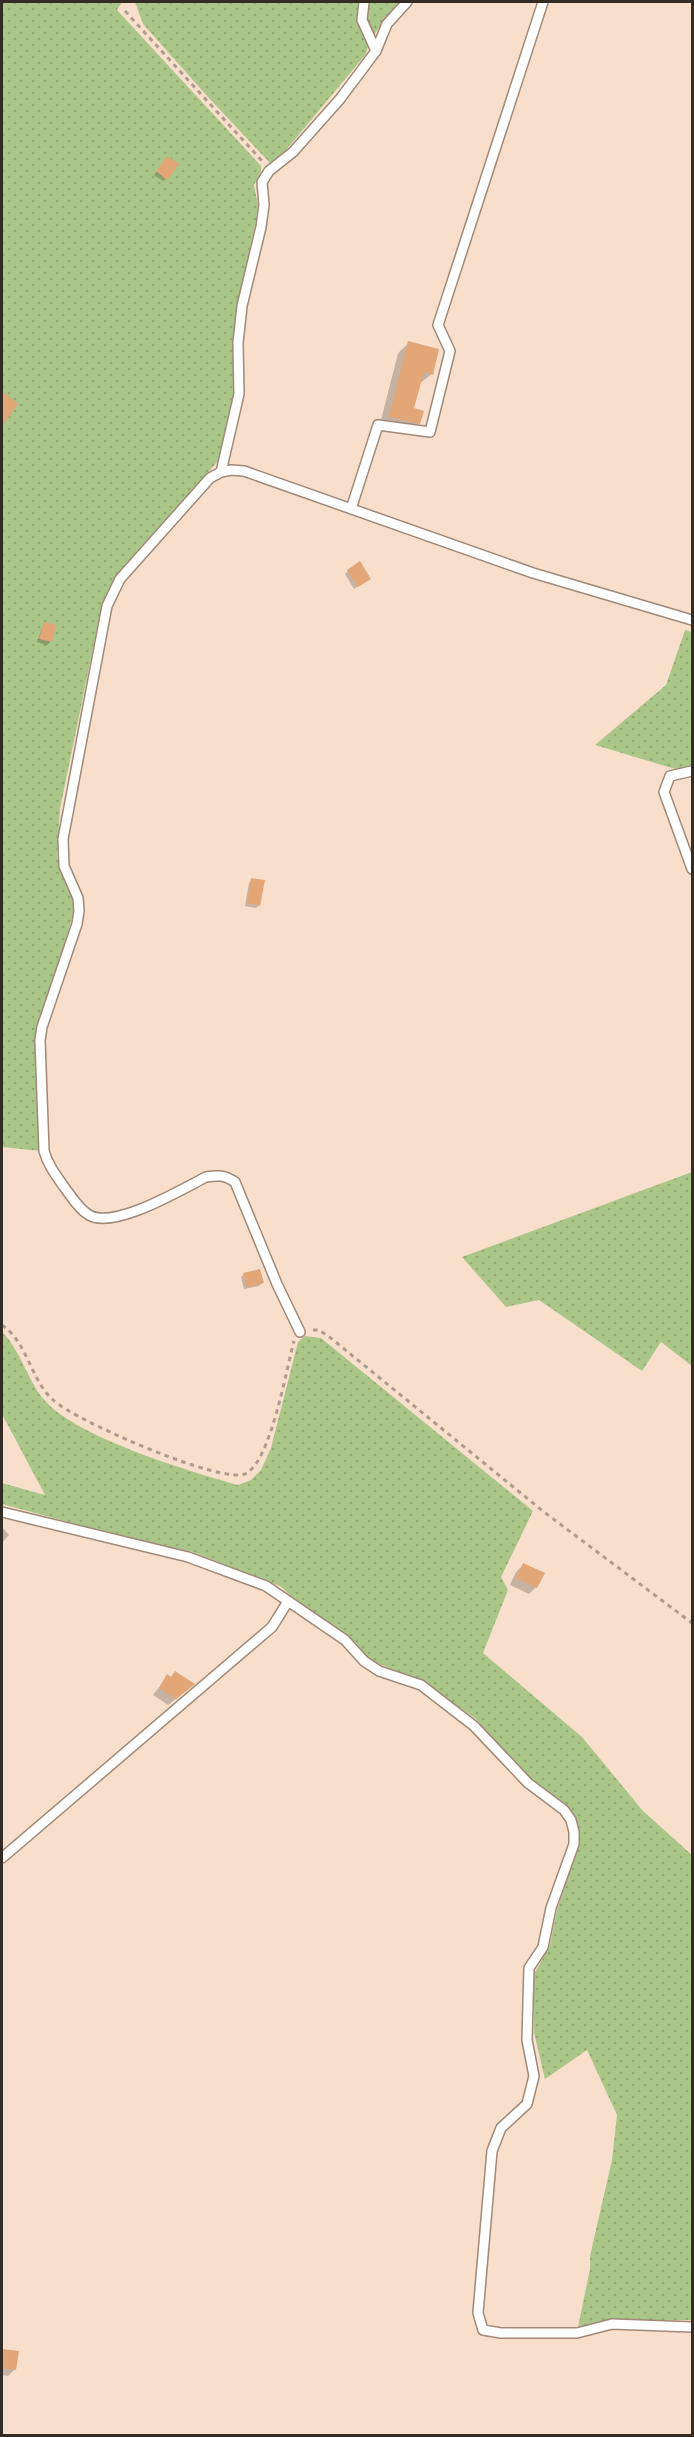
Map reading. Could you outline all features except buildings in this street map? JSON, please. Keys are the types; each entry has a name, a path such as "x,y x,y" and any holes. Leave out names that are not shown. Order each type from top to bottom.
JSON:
{"lane":[{"path":"364,2 362,20 376,51"},
{"path":"221,472 238,394 238,343 242,306 261,227 264,205 262,182 269,171 293,152 340,99 376,51 387,24 406,2"},
{"path":"351,509 378,424 430,432 450,351 438,325 543,2"},
{"path":"300,1332 277,1284 235,1182 228,1177 218,1175 206,1177 136,1210 103,1219 91,1216 78,1207 47,1162 44,1151 40,1040 42,1027 77,924 79,911 78,898 64,866 63,839 91,681 107,606 120,579 210,478 231,470 244,471 533,573 693,620"},
{"path":"693,771 670,776 664,792 693,869"},
{"path":"2,1512 188,1557 266,1586 287,1603 345,1640 364,1661 379,1671 421,1686 474,1726 528,1783 564,1810 571,1820 574,1844 551,1908 543,1947 530,1968 527,2040 534,2076 527,2104 501,2128 492,2151 478,2313 483,2330 501,2333 577,2333 612,2324 693,2327"},
{"path":"2,1858 272,1627 287,1603"}],"path":[{"path":"125,11 269,171"},
{"path":"2,1325 14,1336 51,1399 65,1410 102,1430 160,1453 238,1477 247,1473 254,1466 266,1447 295,1339 300,1332 319,1330 544,1512 693,1623"}],"green space":[{"path":"2,2 122,2 117,10 261,166 261,172 254,185 258,205 255,226 237,305 233,343 234,394 218,461 115,578 102,604 60,809 57,855 59,867 71,888 74,910 62,954 38,1024 36,1039 41,1151 2,1147"},
{"path":"135,2 401,2 375,33 366,54 286,150 270,163 143,24"},
{"path":"685,630 692,632 692,774 595,745 666,685"},
{"path":"692,1172 692,1366 661,1342 642,1371 539,1300 506,1307 462,1257"},
{"path":"2,1332 15,1349 42,1397 66,1418 139,1453 238,1485 251,1480 261,1470 271,1448 298,1342 305,1336 321,1338 533,1511 501,1577 508,1590 483,1653 582,1737 643,1811 692,1855 692,2320 611,2320 578,2327 590,2269 590,2256 612,2160 617,2115 587,2050 545,2079 534,2033 534,1974 550,1945 557,1910 578,1847 579,1832 575,1817 564,1805 530,1780 476,1719 424,1682 367,1659 346,1634 303,1607 280,1586 192,1552 101,1531 2,1504 2,1483 45,1495 2,1414"}]}
